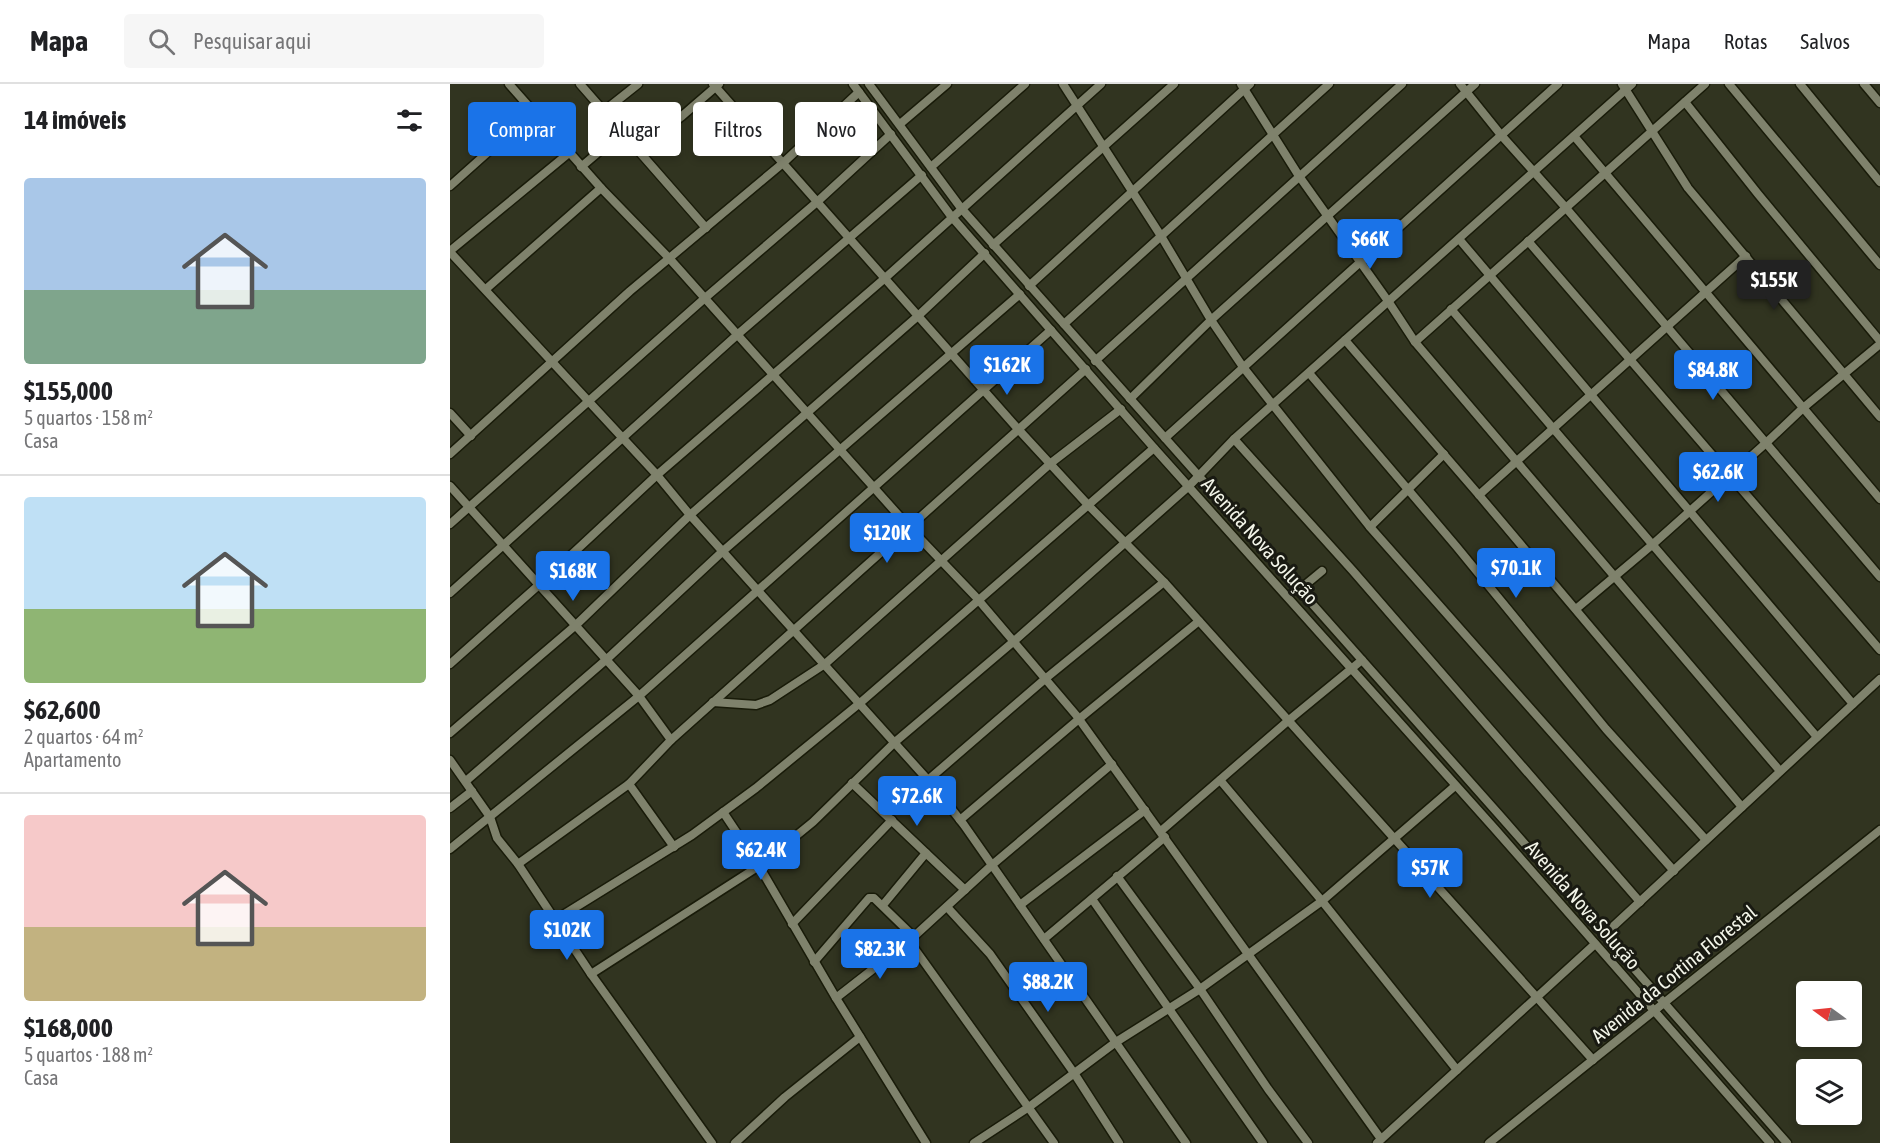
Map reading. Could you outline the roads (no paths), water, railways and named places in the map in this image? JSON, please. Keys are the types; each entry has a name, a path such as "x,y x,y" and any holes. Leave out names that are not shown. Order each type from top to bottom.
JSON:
{"street":[{"path":"509,84 524,102"},
{"path":"580,84 596,102"},
{"path":"615,102 638,84"},
{"name":"Avenida Nova Solução","path":"853,84 951,216 1770,1143"},
{"name":"Avenida Nova Solução","path":"869,84 961,208 993,245 1605,934 1787,1143"},
{"path":"900,124 947,84"},
{"path":"931,166 1025,84"},
{"path":"1063,84 1243,367 1370,527 1674,871"},
{"path":"450,664 657,475 884,279 951,216 1101,84"},
{"path":"993,245 1174,84"},
{"path":"1064,324 1329,84"},
{"path":"1095,361 1402,84"},
{"path":"1460,84 1501,135 1566,208 1880,577"},
{"path":"1130,399 1211,320 1475,84"},
{"path":"1165,438 1558,84"},
{"path":"1415,342 1705,84"},
{"path":"1729,84 1880,265"},
{"path":"1800,84 1880,182"},
{"path":"1864,84 1880,103"},
{"path":"681,117 716,85 1018,429 1164,582 1470,924 1539,997 1593,1060"},
{"path":"1029,286 1245,86 1299,176 1415,342 1780,771"},
{"path":"591,974 759,866 813,822 895,742 1189,486 1234,439 1627,86 1688,188 1880,417"},
{"path":"450,454 590,326 783,163 859,92"},
{"path":"1576,609 1652,545 1803,408 1880,342 1758,195 1685,102"},
{"path":"450,524 817,202 891,134"},
{"path":"1574,136 1880,499"},
{"path":"450,186 484,156"},
{"path":"565,156 450,251 657,475 690,515 928,780 992,865 1186,1143"},
{"path":"572,156 669,258 979,601 1079,719 1286,1005 1379,1141 1595,944"},
{"path":"581,167 594,156"},
{"path":"642,156 706,228"},
{"path":"450,593 737,334 922,175"},
{"path":"486,289 601,188"},
{"path":"1458,239 1853,704"},
{"path":"1528,241 1880,650"},
{"path":"450,733 576,625 690,515 918,316 985,253"},
{"path":"1479,495 1746,256"},
{"path":"466,781 607,659 723,551 1020,294"},
{"path":"1451,309 1817,737"},
{"path":"450,849 639,696 1051,330"},
{"path":"1346,340 1742,807"},
{"path":"518,864 629,784 671,740 1086,369"},
{"path":"1309,373 1606,729 1706,840"},
{"path":"713,702 756,705 770,700 825,664 1051,463 1121,409"},
{"path":"450,412 471,436"},
{"path":"1234,439 1361,580 1640,902"},
{"path":"555,920 674,847 756,788 860,703 1154,448"},
{"path":"1370,527 1444,454"},
{"path":"450,486 607,659 639,696 671,740"},
{"path":"1299,590 1322,571"},
{"path":"928,780 1045,679 1164,582"},
{"path":"960,820 1199,621"},
{"path":"1044,939 1092,899 1220,780 1362,660"},
{"path":"1605,934 1880,679"},
{"path":"450,760 490,817 497,838 518,864 591,974 712,1143"},
{"path":"836,998 947,908 992,865 1112,764"},
{"path":"1220,780 1322,901 1457,1070"},
{"path":"852,783 965,890"},
{"path":"629,784 674,847"},
{"path":"974,1143 1029,1107 1116,1042 1200,989 1322,901 1455,786"},
{"path":"450,808 472,791"},
{"path":"1020,905 1145,810"},
{"path":"723,812 759,866 814,962 926,1143"},
{"path":"792,924 892,820"},
{"name":"Avenida da Cortina Florestal","path":"1489,1143 1880,830"},
{"path":"883,905 926,853"},
{"path":"1117,876 1308,1143"},
{"path":"814,962 869,898 874,898 910,933 909,940 1054,1143"},
{"path":"1092,899 1263,1143"},
{"path":"947,908 990,954 1074,1073 1119,1143"},
{"path":"735,1143 784,1097 860,1037"}]}
